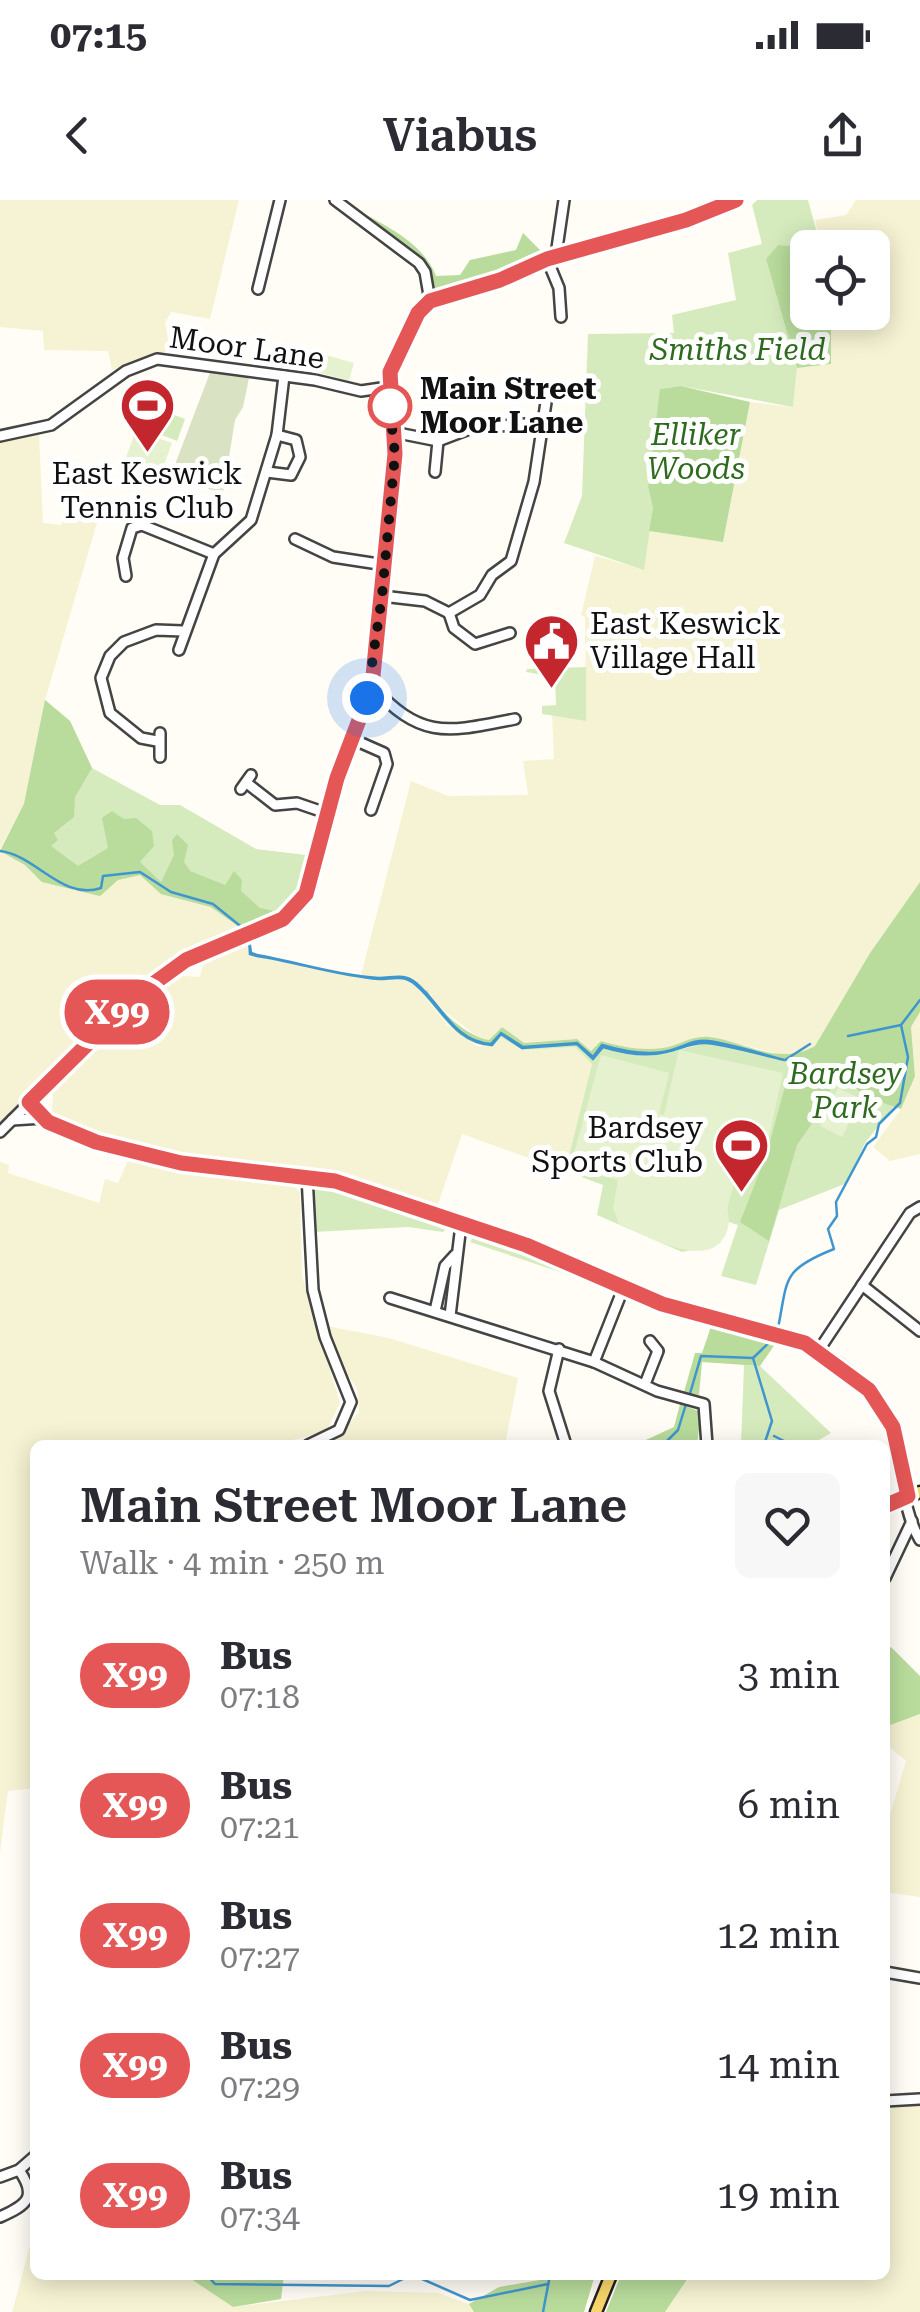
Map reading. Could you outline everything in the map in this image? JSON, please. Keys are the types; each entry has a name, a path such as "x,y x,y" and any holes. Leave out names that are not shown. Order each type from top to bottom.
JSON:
{"main road":[{"path":"890,1504 914,1494"},
{"path":"596,2312 609,2280"}],"street":[{"path":"258,289 280,200"},
{"path":"335,200 418,264 425,272 430,301"},
{"path":"561,318 552,257 564,200"},
{"path":"703,200 706,214"},
{"path":"0,1132 135,997 186,960 283,919 306,894 350,738 372,686 386,566 393,432 388,387 394,359 410,326 430,301 500,280 552,257 706,214 736,200"},
{"name":"Moor Lane","path":"0,436 52,425 126,371 157,360 284,376 361,391 388,387"},
{"path":"179,650 214,554 251,520 277,435 284,376"},
{"path":"449,614 467,606 492,574 511,560 534,482 548,389"},
{"path":"393,432 438,441 472,428 540,423"},
{"path":"267,472 291,475 300,457 296,440 277,435"},
{"path":"436,472 438,441"},
{"path":"126,576 120,557 132,528 142,526 214,554"},
{"path":"295,539 333,557 386,566"},
{"path":"329,570 333,557"},
{"path":"511,560 522,568"},
{"path":"382,596 425,600 449,614 454,628 476,644 510,633"},
{"path":"160,758 158,737 141,738 110,713 102,678 110,656 124,642 156,630 183,631"},
{"path":"372,686 389,704 421,726 456,730 516,720"},
{"path":"350,738 384,753 386,760 371,810"},
{"path":"386,760 400,759"},
{"path":"247,783 275,806 297,803 329,814"},
{"path":"29,1102 43,1118 73,1134 154,1157 233,1171 335,1181 526,1245 662,1304 777,1334 819,1350 869,1390 893,1427 914,1494 912,1522 890,1568"},
{"path":"12,1120 43,1118"},
{"path":"306,1176 313,1290 324,1337 351,1402 339,1430 318,1440"},
{"path":"819,1350 910,1213 920,1206"},
{"path":"435,1311 445,1266 455,1255 462,1225"},
{"path":"450,1316 459,1268 455,1255"},
{"path":"862,1285 920,1331"},
{"path":"594,1362 623,1288"},
{"path":"390,1298 594,1362 706,1407 707,1440"},
{"path":"645,1384 658,1351 650,1341"},
{"path":"559,1350 550,1398 564,1440"},
{"path":"890,1458 900,1454"},
{"path":"912,1522 920,1540"},
{"path":"890,1973 920,1978"},
{"path":"890,2101 920,2099"},
{"path":"0,2177 19,2170 30,2160"},
{"path":"0,2217 24,2206 30,2198 30,2187 19,2170"}],"shaded area":[{"path":"0,200 239,200 210,319 171,312 165,323 170,350 112,370 108,351 44,350 43,331 0,327"},
{"path":"856,200 920,200 920,882 870,953 815,1046 801,1054 779,1054 710,1037 661,1049 632,1050 601,1041 591,1051 577,1039 524,1043 502,1027 489,1040 480,1039 437,1005 428,991 423,995 448,1026 477,1046 492,1047 501,1036 522,1050 575,1047 592,1064 565,1171 462,1134 436,1210 336,1176 189,1159 84,1132 51,1117 54,1086 119,1019 183,968 184,976 200,977 205,958 246,941 250,954 361,975 411,781 448,796 528,795 523,761 554,759 552,714 586,720 585,617 581,615 595,556 644,569 649,531 723,542 750,402 793,407 797,368 831,364 831,330 890,330 890,230 817,230 815,220 846,215"},
{"path":"39,433 43,523 62,525 65,502 99,516 45,700 24,804 0,849 0,442"},
{"path":"0,851 25,865 43,882 100,896 118,880 140,875 161,894 211,907 242,929 194,947 118,1003 0,1125"},
{"path":"920,1012 920,1154 890,1161 873,1147 901,1109 915,1076 911,1027"},
{"path":"129,1158 291,1183 300,1192 302,1276 340,1403 326,1432 293,1440 30,1440 30,1789 8,1791 0,1853 0,1162 9,1165 8,1173 99,1203 105,1179 118,1183"},
{"path":"327,1326 389,1338 518,1378 506,1440 334,1440 359,1412 357,1389 341,1365"},
{"path":"920,1714 920,1897 890,1893 890,1815 906,1761 890,1747 890,1725"},
{"path":"920,2104 920,2312 665,2312 687,2280 890,2280 890,2106"},
{"path":"30,2246 30,2280 192,2280 233,2307 365,2291 438,2293 469,2304 474,2312 12,2312"}],"green space":[{"name":"Smiths Field","path":"757,200 808,200 816,230 790,230 790,246 778,245 766,259 797,368 793,407 681,386 661,389 648,487 653,508 644,570 564,543 582,496 588,334 674,333 672,315 736,300 728,253 762,244 752,205"},
{"path":"355,209 412,244 436,276 460,275 470,260 516,250 523,233 546,256 434,294 427,267"},
{"path":"778,245 790,246 790,330 831,330 831,364 797,368 766,259"},
{"path":"319,353 354,363 349,381 314,371"},
{"path":"211,370 249,378 243,407 235,420 223,494 171,475"},
{"name":"Elliker Woods","path":"681,386 750,402 723,542 649,531 653,508 648,487 660,389"},
{"path":"140,402 185,419 177,441 132,423"},
{"name":"East Keswick Tennis Club","path":"136,430 172,443 158,481 122,468"},
{"path":"586,667 586,721 542,714 542,706 556,705 555,677 526,672 527,669"},
{"path":"45,700 70,721 92,768 160,805 180,805 256,849 306,855 306,874 288,906 268,920 242,929 211,907 161,894 140,875 118,880 100,896 42,882 25,865 0,851 24,804"},
{"path":"45,700 70,721 92,768 75,797 74,817 54,833 58,840 51,846 78,866 108,848 102,818 112,811 124,819 136,818 152,831 154,846 140,862 161,882 174,855 172,840 177,834 188,845 184,862 190,871 225,885 234,871 242,880 241,891 260,908 284,913 242,929 211,907 161,894 140,875 118,880 100,896 42,882 25,865 0,851 24,804"},
{"path":"920,882 920,1012 911,1027 915,1076 901,1109 869,1098 837,1075 818,1115 797,1145 769,1241 740,1222 766,1156 790,1068 798,1069 784,1060 710,1041 684,1044 662,1053 634,1054 603,1045 593,1058 577,1043 523,1047 501,1033 491,1044 480,1042 454,1026 424,993 427,990 462,1028 489,1040 502,1027 524,1043 577,1039 591,1051 601,1041 655,1049 703,1037 774,1053 801,1052 815,1046 870,953"},
{"name":"Bardsey Sports Club","path":"423,994 461,1033 480,1043 492,1045 501,1034 523,1048 577,1044 593,1059 603,1047 634,1055 649,1051 662,1054 710,1042 784,1060 803,1072 814,1055 897,1102 865,1143 847,1183 779,1210 756,1285 721,1276 738,1225 729,1222 713,1246 682,1252 597,1215 603,1185 565,1171 592,1064 575,1047 522,1050 501,1037 492,1047 480,1045 470,1041 453,1028"},
{"name":"Bardsey Sports Club","path":"679,1050 783,1073 765,1155 749,1152 763,1158 757,1173 737,1159 723,1239 712,1248 698,1251 664,1244 619,1224 613,1208 618,1180 570,1168 601,1055 669,1073 659,1114 664,1115"},
{"path":"838,1088 861,1099 842,1137 820,1126"},
{"path":"316,1184 444,1223 447,1228 443,1232 408,1227 313,1232 311,1193"},
{"path":"475,1234 531,1253 590,1282 470,1242"},
{"path":"712,1324 778,1340 760,1366 702,1362 699,1395 684,1392 695,1353 702,1353"},
{"path":"744,1365 760,1366 831,1433 819,1440 741,1440"},
{"path":"680,1404 701,1412 698,1440 646,1440 674,1427"},
{"path":"890,1648 920,1676 920,1714 890,1725"},
{"path":"192,2280 283,2280 281,2299 233,2307"},
{"path":"540,2280 594,2280 584,2312 474,2312 469,2304 499,2287"},
{"path":"619,2280 687,2280 665,2312 606,2312"}],"water":[{"path":"249,939 251,953 342,973 250,954"},
{"path":"356,976 403,977 412,980 448,1019 416,985 398,978"},
{"path":"450,1022 478,1042 491,1044 501,1033 523,1047 577,1043 593,1057 602,1045 655,1053 708,1041 784,1060 705,1043 666,1052 651,1054 627,1053 603,1047 593,1059 577,1044 522,1048 501,1034 492,1045 479,1043 468,1038"}],"waterway":[{"path":"0,851 25,860 61,883 87,890 101,888 103,876 140,872 171,892 213,904 244,929"},
{"path":"848,1036 901,1025 920,1000"},
{"path":"778,1328 790,1278 804,1263 834,1249 828,1229 837,1216 836,1202 867,1144 876,1137 879,1124 900,1103 908,1057 901,1025"},
{"path":"785,1060 810,1044"},
{"path":"689,1397 701,1356 753,1358 776,1336"},
{"path":"753,1358 772,1421 766,1440"},
{"path":"668,1440 678,1430 686,1404"},
{"path":"774,1436 782,1440"},
{"path":"211,2280 215,2284 389,2286 401,2280"},
{"path":"424,2280 470,2300 548,2284"},
{"path":"543,2312 549,2280"}],"bus line":[{"name":"X99","path":"736,200 686,220 608,238 424,305 402,340 390,372 395,454 372,686 337,778 320,854 306,894 283,919 186,960 135,997 29,1102 48,1122 96,1142 181,1163 335,1181 526,1245 662,1304 805,1343 869,1390 893,1427 908,1496 890,1504"}],"place":[{"name":"Main Street Moor Lane","path":"390,406"},
{"name":"East Keswick Tennis Club","path":"147,455"},
{"name":"East Keswick Village Hall","path":"551,690"},
{"name":"Bardsey Sports Club","path":"742,1194"}],"route":[{"path":"367,698 372,686 395,454 389,402 390,406"}],"park label":[{"name":"Bardsey Park","path":"845,1091"}]}
